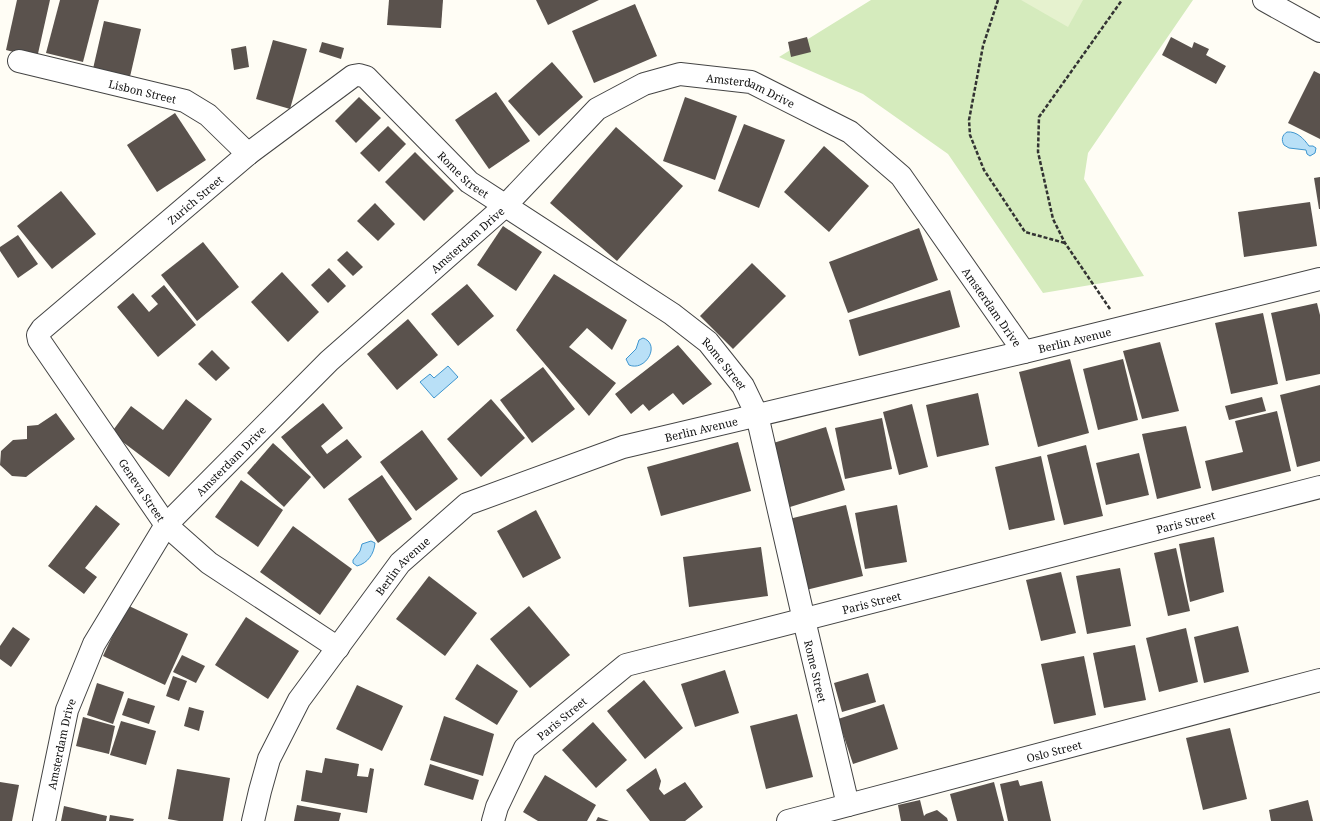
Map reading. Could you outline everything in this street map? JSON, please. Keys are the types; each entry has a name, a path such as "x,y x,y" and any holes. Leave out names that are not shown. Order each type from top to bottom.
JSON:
{"street":[{"path":"1264,0 1320,31"},
{"name":"Lisbon Street","path":"19,61 186,101 208,115 248,154"},
{"name":"Amsterdam Drive","path":"44,821 67,710 94,644 166,525 329,361 505,206 597,109 644,84 680,74 752,82 850,132 901,176 1024,352"},
{"name":"Zurich Street","path":"39,340 38,335 42,329 248,154 353,76 359,75 366,77"},
{"name":"Rome Street","path":"366,77 469,182 672,314 708,342 743,386 757,415 848,805"},
{"name":"Berlin Avenue","path":"253,821 269,759 299,700 400,563 467,504 623,447 1024,352 1320,279"},
{"name":"Geneva Street","path":"39,340 166,525 209,563 338,648"},
{"name":"Paris Street","path":"493,821 497,807 524,748 626,665 1320,487"},
{"name":"Oslo Street","path":"788,821 1320,680"}],"path":[{"path":"998,0 983,46 969,120 970,135 984,170 1025,232 1065,243"},
{"path":"1122,0 1039,117 1038,152 1053,219 1065,243 1122,328"}],"green space":[{"path":"871,0 1193,0 1088,153 1084,179 1144,276 1043,293 948,154 863,94 779,57"},
{"path":"1021,0 1083,0 1068,27"}],"water":[{"path":"1287,132 1297,134 1309,146 1316,148 1315,153 1310,156 1307,154 1306,150 1289,148 1284,145 1282,138"},
{"path":"643,338 648,341 651,346 649,356 641,365 629,365 626,359 636,349 639,340"},
{"path":"448,366 458,377 434,398 420,382 430,374 434,378"},
{"path":"371,541 375,543 370,558 361,565 357,566 353,563 353,560 360,551 362,544"}],"building":[{"path":"17,0 50,0 37,58 6,50"},
{"path":"60,0 99,0 83,62 46,53"},
{"path":"389,0 443,0 441,28 387,25"},
{"path":"536,0 599,0 548,25"},
{"path":"635,4 657,56 594,83 572,31"},
{"path":"104,21 141,29 129,81 92,73"},
{"path":"807,37 811,52 791,57 788,42"},
{"path":"1171,37 1192,48 1194,42 1209,49 1206,55 1226,66 1216,84 1162,55"},
{"path":"273,40 307,49 290,109 256,99"},
{"path":"322,42 344,48 341,59 319,52"},
{"path":"246,46 249,67 234,70 231,49"},
{"path":"552,62 583,97 539,136 508,101"},
{"path":"1314,71 1320,74 1320,139 1288,123"},
{"path":"496,92 530,141 489,169 455,120"},
{"path":"359,97 381,118 356,143 335,121"},
{"path":"685,97 737,116 715,180 663,161"},
{"path":"175,113 206,160 157,192 127,145"},
{"path":"744,124 785,140 759,208 718,191"},
{"path":"388,126 406,144 379,172 360,153"},
{"path":"616,127 683,186 617,261 550,203"},
{"path":"824,146 869,186 829,232 784,192"},
{"path":"415,152 454,191 424,221 385,182"},
{"path":"1320,177 1320,209 1319,209 1314,178"},
{"path":"61,191 96,234 52,269 17,226"},
{"path":"1310,202 1317,246 1244,257 1238,212"},
{"path":"375,203 395,224 378,241 357,221"},
{"path":"503,226 542,252 516,291 477,265"},
{"path":"919,228 938,280 848,313 829,262"},
{"path":"18,235 38,264 18,278 0,251 0,247"},
{"path":"203,242 239,287 197,321 161,275"},
{"path":"347,251 363,267 353,276 337,260"},
{"path":"752,263 786,296 733,349 700,316"},
{"path":"329,268 346,286 328,303 311,285"},
{"path":"282,272 319,312 288,342 251,302"},
{"path":"554,274 627,320 612,350 587,328 569,347 616,383 589,416 516,330"},
{"path":"467,284 494,316 458,346 431,314"},
{"path":"164,285 196,325 158,357 117,307 133,293 149,312 158,304 151,296"},
{"path":"950,290 960,327 859,356 849,320"},
{"path":"1317,303 1320,315 1320,374 1286,381 1271,313"},
{"path":"1263,313 1278,384 1231,394 1215,323"},
{"path":"408,319 438,355 397,390 367,354"},
{"path":"1160,342 1179,411 1142,419 1123,351"},
{"path":"678,345 712,384 683,405 673,393 649,411 643,404 631,414 615,394"},
{"path":"212,350 230,368 216,381 198,364"},
{"path":"1070,359 1089,433 1038,447 1019,372"},
{"path":"1123,359 1138,420 1098,430 1083,369"},
{"path":"543,367 575,409 532,443 500,400"},
{"path":"1320,385 1320,461 1297,467 1280,395"},
{"path":"978,393 989,445 937,457 926,405"},
{"path":"1262,397 1266,411 1229,420 1225,406"},
{"path":"186,399 212,419 169,477 111,433 131,406 163,430"},
{"path":"491,399 525,438 481,477 447,439"},
{"path":"323,403 343,428 321,446 327,454 347,439 362,457 324,489 281,437"},
{"path":"912,404 928,467 899,475 883,412"},
{"path":"1277,411 1291,471 1212,491 1205,461 1243,452 1235,421"},
{"path":"56,413 75,439 26,477 12,476 0,465 1,451 13,440 27,439 27,426 38,425"},
{"path":"882,418 892,469 845,479 835,428"},
{"path":"1186,426 1201,488 1157,499 1142,434"},
{"path":"826,427 845,490 790,507 770,444"},
{"path":"422,430 458,479 416,511 380,462"},
{"path":"738,442 751,491 661,516 647,467"},
{"path":"273,443 311,477 284,507 247,473"},
{"path":"1086,445 1103,516 1064,525 1047,455"},
{"path":"1139,453 1149,495 1106,505 1096,463"},
{"path":"1041,456 1055,520 1009,530 995,467"},
{"path":"382,475 412,519 378,543 348,499"},
{"path":"241,480 283,510 258,547 215,517"},
{"path":"96,505 120,524 85,568 97,577 84,594 48,566"},
{"path":"846,505 863,576 806,590 789,519"},
{"path":"897,505 907,562 865,569 855,513"},
{"path":"536,510 561,558 523,578 497,531"},
{"path":"293,526 352,569 320,615 260,572"},
{"path":"1214,537 1224,592 1190,602 1179,544"},
{"path":"761,547 768,596 689,607 683,557"},
{"path":"1176,548 1190,611 1168,616 1154,553"},
{"path":"1120,568 1131,626 1087,634 1076,576"},
{"path":"1061,572 1076,633 1041,641 1026,580"},
{"path":"429,576 477,613 445,656 396,619"},
{"path":"127,605 188,634 165,685 103,656"},
{"path":"529,606 570,655 530,688 490,639"},
{"path":"246,617 299,651 268,699 215,665"},
{"path":"1238,626 1249,672 1204,683 1194,637"},
{"path":"13,627 30,639 11,667 0,659 0,646"},
{"path":"1186,628 1198,682 1159,692 1146,638"},
{"path":"1135,645 1146,700 1104,708 1093,653"},
{"path":"182,655 205,666 196,683 173,672"},
{"path":"1084,656 1096,715 1054,724 1041,664"},
{"path":"477,664 518,691 497,725 455,699"},
{"path":"725,670 739,713 695,727 681,684"},
{"path":"868,673 876,702 842,712 834,683"},
{"path":"173,676 187,681 179,701 166,696"},
{"path":"644,680 683,728 645,759 607,711"},
{"path":"97,683 124,692 113,724 87,715"},
{"path":"357,685 403,706 382,751 336,729"},
{"path":"128,698 155,706 149,724 122,715"},
{"path":"884,704 898,749 853,764 838,719"},
{"path":"189,707 204,711 199,731 184,726"},
{"path":"797,714 813,777 766,789 750,726"},
{"path":"444,716 494,734 483,776 430,760"},
{"path":"83,717 115,726 109,754 76,746"},
{"path":"121,721 156,731 146,765 110,755"},
{"path":"593,722 627,760 596,788 562,750"},
{"path":"1230,728 1247,799 1203,810 1186,738"},
{"path":"325,758 359,764 357,776 368,777 370,768 374,769 367,813 301,801 306,770 322,773"},
{"path":"430,764 479,780 473,800 424,785"},
{"path":"656,768 661,781 659,789 664,795 685,782 703,807 685,821 650,821 626,790"},
{"path":"177,769 230,778 223,821 179,821 168,819"},
{"path":"545,775 596,805 587,821 538,821 523,812"},
{"path":"1018,780 1020,786 1042,781 1051,821 1008,821 1000,784"},
{"path":"0,782 19,785 12,821 0,821"},
{"path":"994,782 1004,821 957,821 950,794"},
{"path":"920,800 924,816 937,810 947,818 948,821 901,821 898,805"},
{"path":"1308,800 1313,821 1271,821 1269,810"},
{"path":"297,805 341,813 339,821 294,821"},
{"path":"64,806 107,816 106,821 61,821"},
{"path":"110,815 134,819 133,821 109,821"},
{"path":"598,817 609,821 596,821"}]}
